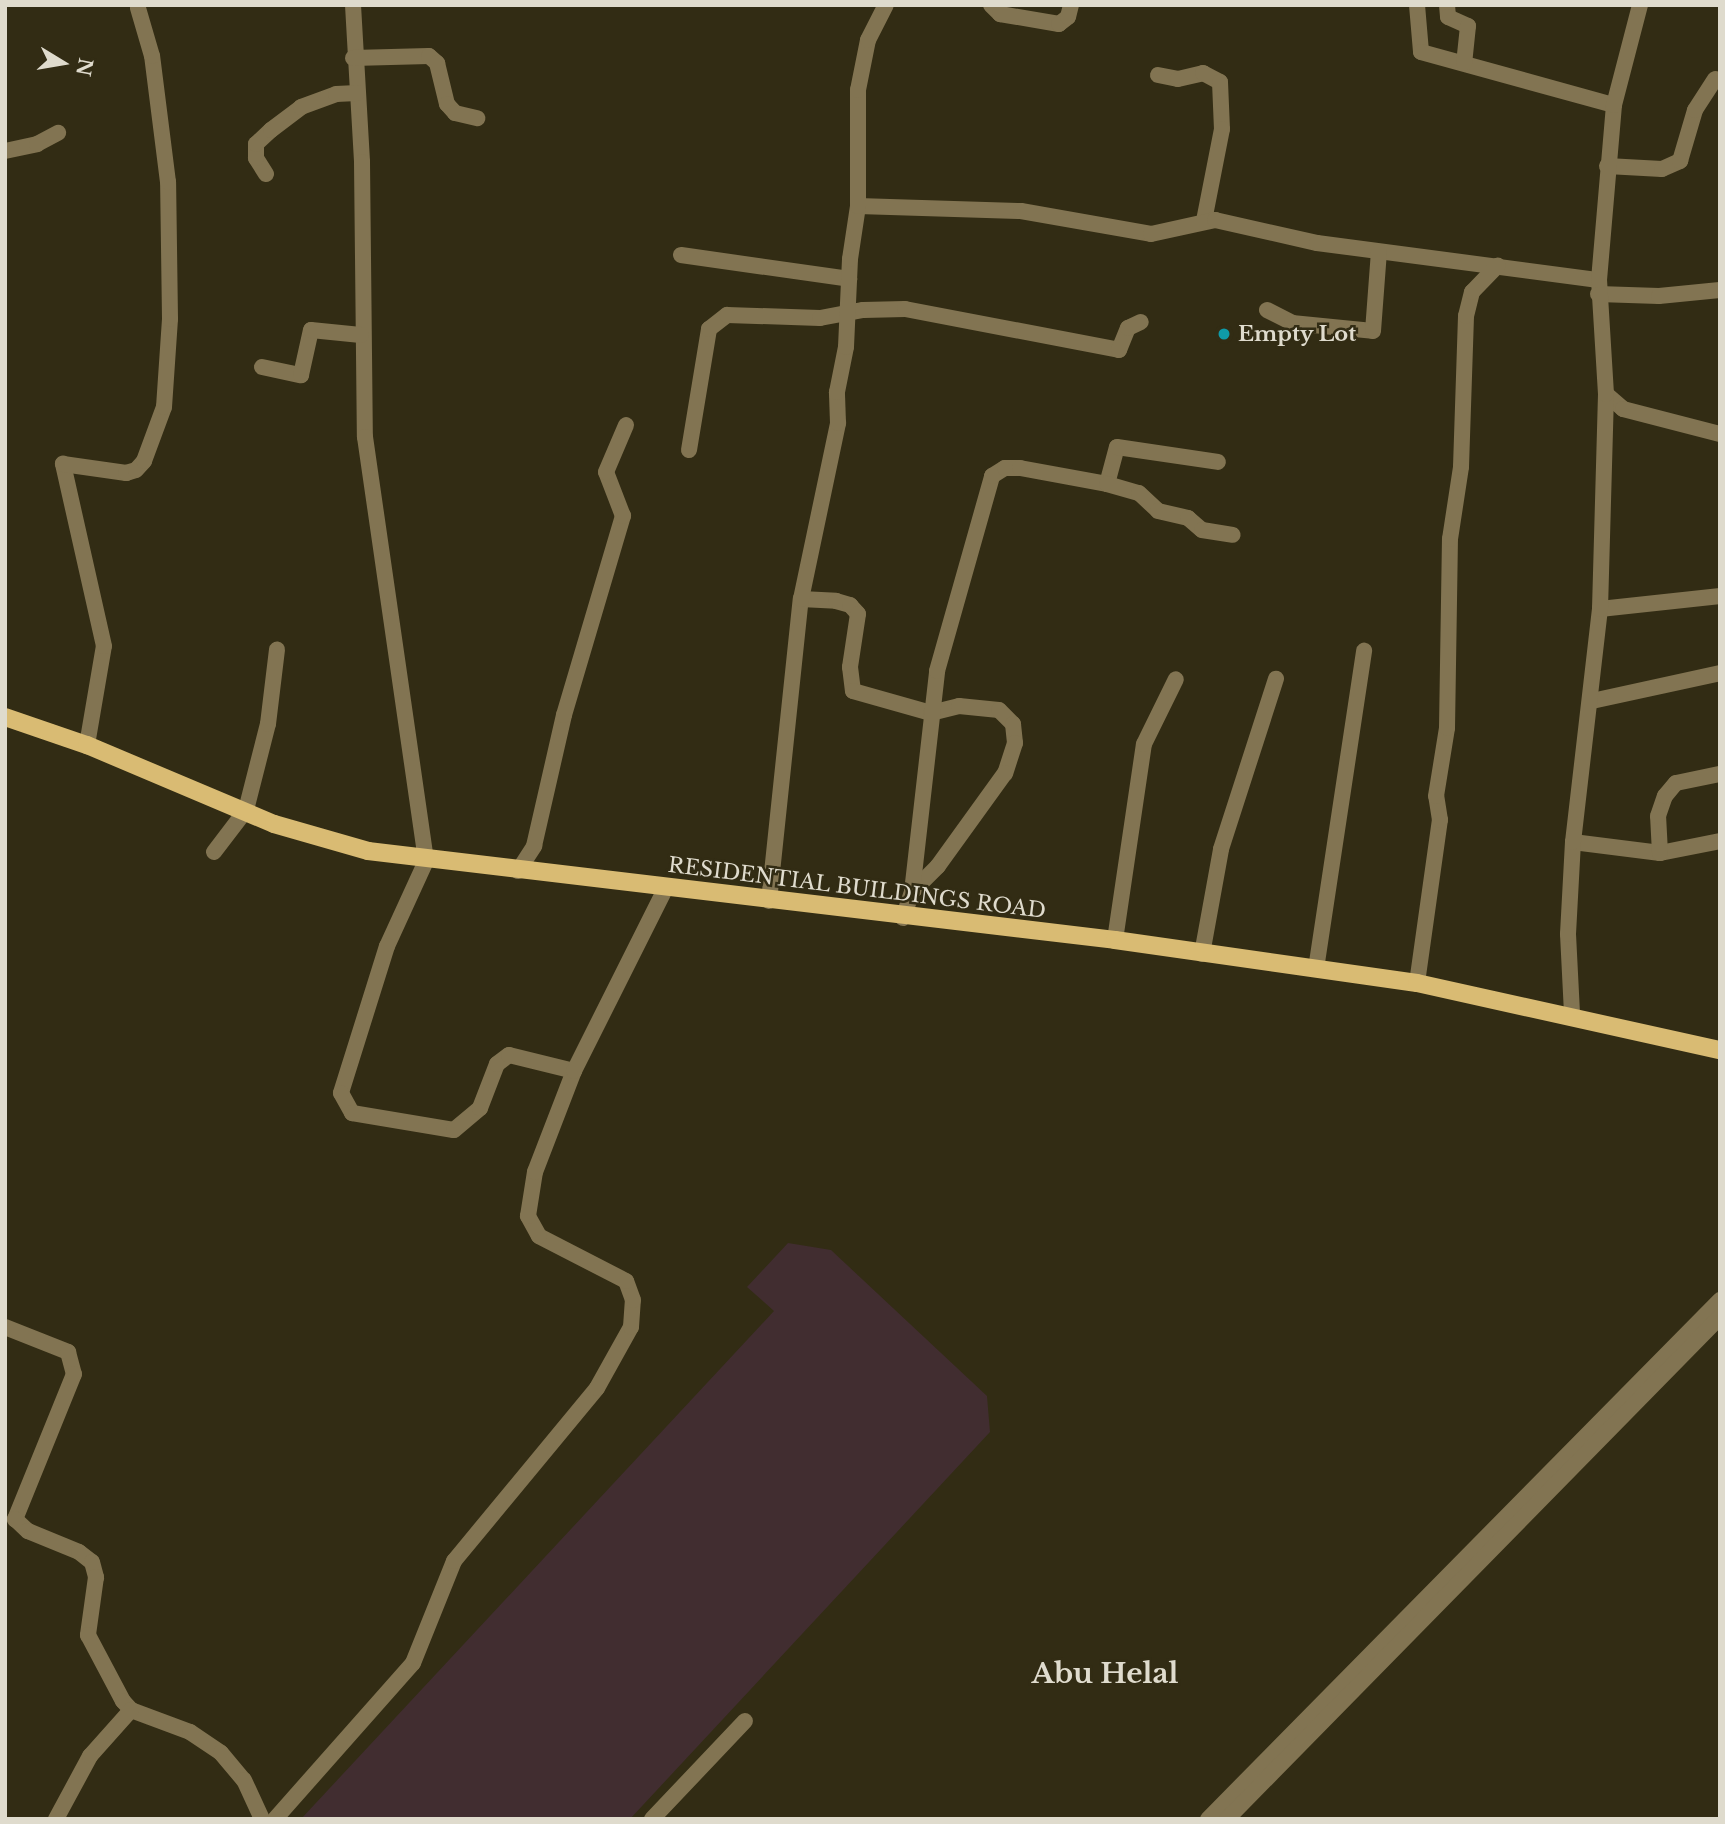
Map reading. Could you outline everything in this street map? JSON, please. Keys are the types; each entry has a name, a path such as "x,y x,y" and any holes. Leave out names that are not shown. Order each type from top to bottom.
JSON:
{"main road":[{"name":"RESIDENTIAL BUILDINGS ROAD","path":"5,717 87,745 323,839 426,862 666,887 904,918 1115,940 1417,983 1572,1013 1720,1050"}],"street":[{"path":"352,5 353,58 362,162 361,335 365,437 426,862 387,946 341,1093 343,1102 352,1113 454,1130 480,1108 497,1064 509,1055 574,1071"},
{"path":"769,901 801,599 838,423 849,279 859,206 858,90 868,40 886,5"},
{"path":"991,5 1000,14 1055,24 1066,20 1072,5"},
{"path":"1417,5 1421,52 1614,105"},
{"path":"1447,5 1448,17 1468,26 1464,63"},
{"path":"1572,1013 1568,934 1573,842 1592,701 1600,609 1606,394 1598,287 1614,105 1640,5"},
{"path":"87,745 104,646 63,464 126,473 136,470 144,461 164,407 170,319 168,182 152,57 138,8"},
{"path":"353,58 429,56 437,63 447,104 455,113 477,118"},
{"path":"1158,75 1178,79 1203,73 1220,82 1222,129 1204,220"},
{"path":"1607,166 1662,169 1680,161 1695,110 1715,79"},
{"path":"266,174 256,158 256,144 301,107 336,94 357,93"},
{"path":"5,151 37,144 58,133"},
{"path":"859,206 1021,211 1151,234 1204,220 1379,252 1499,265 1598,287 1659,296 1720,290"},
{"path":"1267,310 1278,320 1292,323 1373,331 1379,252"},
{"path":"681,255 849,279"},
{"path":"1417,983 1440,820 1436,796 1447,728 1451,539 1461,467 1466,316 1472,292 1499,265"},
{"path":"689,450 713,322 727,315 847,316 863,310 905,309 1116,350 1124,346 1130,325 1141,322"},
{"path":"262,367 301,375 311,330 361,335"},
{"path":"1606,394 1623,409 1720,434"},
{"path":"518,871 534,846 564,715 623,516 606,472 626,425"},
{"path":"1107,484 1117,446 1218,462"},
{"path":"904,918 912,892 937,671 992,476 1004,468 1020,468 1107,484 1139,493 1158,510 1188,518 1202,530 1233,535"},
{"path":"1600,609 1720,596"},
{"path":"801,599 836,601 850,605 858,614 850,667 853,691 931,713 959,706 1003,711 1013,724 1015,743 1010,763 994,790 938,866 912,892"},
{"path":"214,852 246,810 268,724 278,650"},
{"path":"1316,969 1364,650"},
{"path":"1592,701 1720,673"},
{"path":"1115,940 1144,744 1176,679"},
{"path":"1202,954 1221,849 1276,679"},
{"path":"1660,853 1658,816 1665,796 1676,783 1720,774"},
{"path":"1573,842 1660,853 1720,841"},
{"path":"275,1819 413,1663 454,1561 597,1388 631,1327 633,1300 626,1281 539,1236 528,1216 535,1172 574,1071 666,887"},
{"path":"1208,1819 1720,1300"},
{"path":"1227,1819 1720,1317"},
{"path":"5,1327 54,1343 68,1352 73,1366 70,1389 15,1519 28,1531 79,1552 92,1562 96,1577 88,1635 131,1710 190,1732 221,1753 244,1780 262,1819"},
{"path":"56,1819 90,1756 131,1710"},
{"path":"652,1819 746,1721"}],"shaded area":[{"path":"788,1243 831,1250 987,1396 990,1432 630,1819 301,1819 774,1311 747,1287"}],"place":[{"name":"Empty Lot","path":"1224,334"}],"district":[{"name":"Abu Helal","path":"1105,1674"}]}
